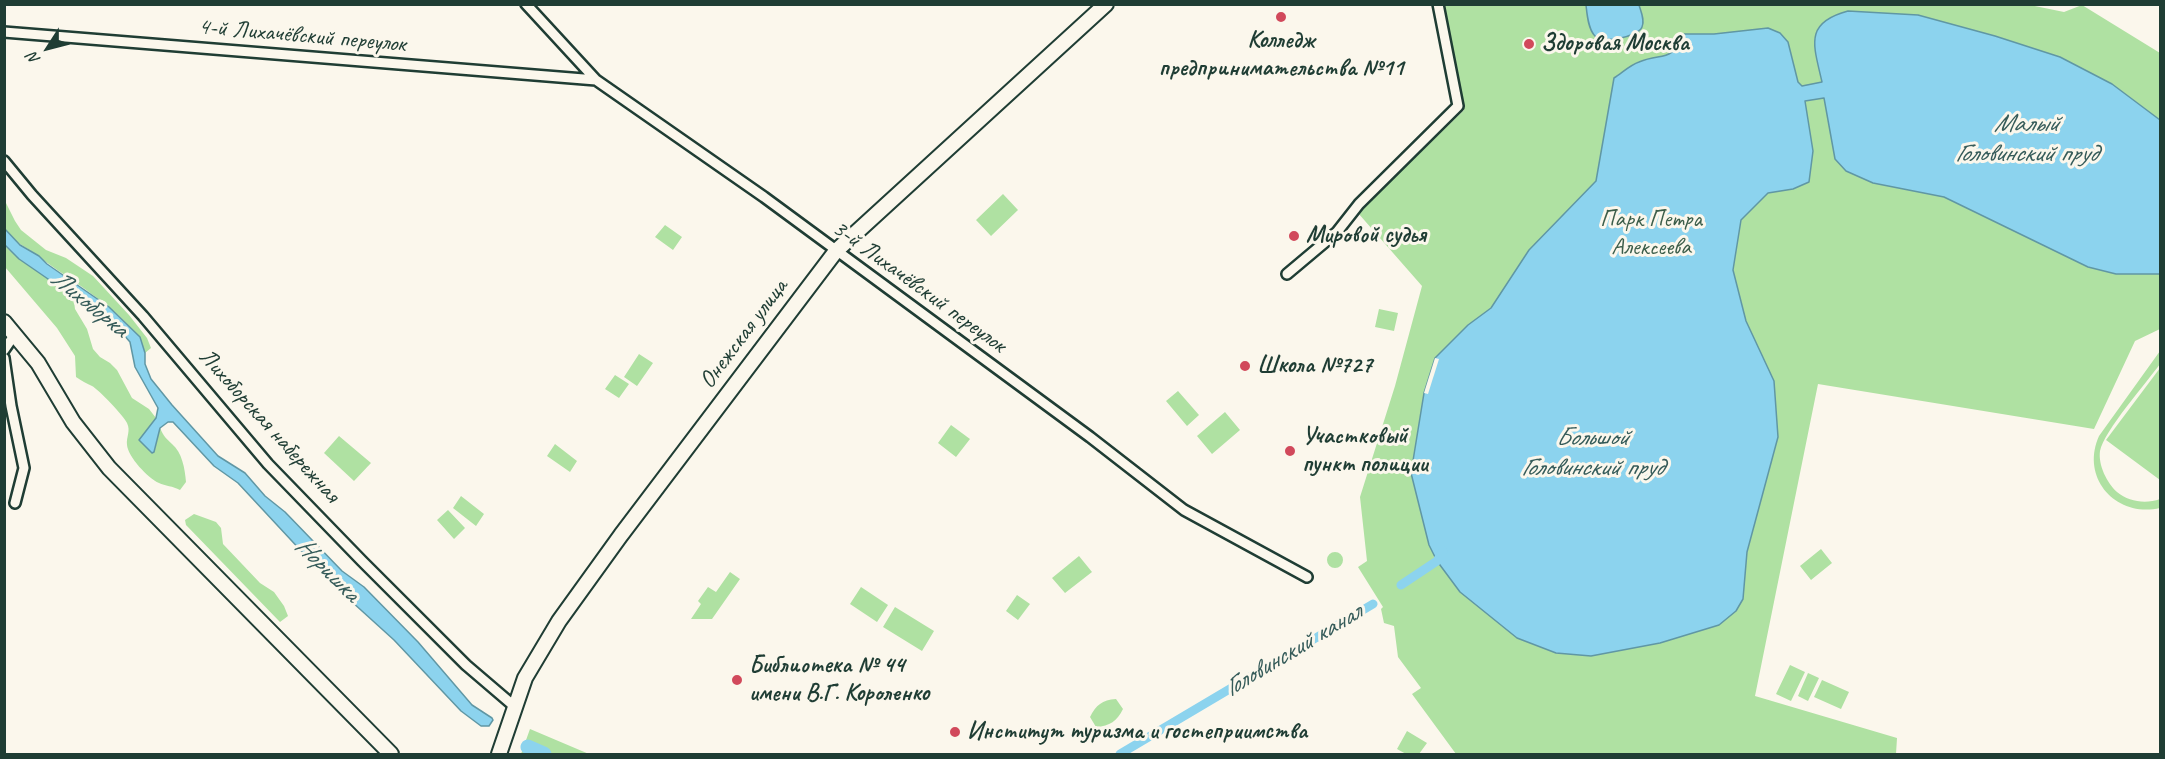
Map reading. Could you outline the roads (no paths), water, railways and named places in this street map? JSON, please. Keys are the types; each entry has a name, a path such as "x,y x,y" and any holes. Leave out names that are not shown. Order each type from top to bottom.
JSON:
{"main road":[{"name":"Онежская улица","path":"499,754 525,678 566,612 621,535 836,251 1106,4"},
{"path":"4,322 38,363 73,422 109,468 391,754"}],"street":[{"name":"3-й Лихачёвский переулок","path":"526,4 597,80 1085,433 1184,510 1307,577"},
{"path":"1287,274 1337,232 1359,204 1458,106 1438,4"},
{"name":"4-й Лихачёвский переулок","path":"4,32 597,80"},
{"name":"Лихоборская набережная","path":"4,161 32,195 143,316 268,464 458,657 514,706"},
{"path":"4,350 15,334"},
{"path":"4,358 24,468 15,503"}],"water":[{"path":"1586,5 1639,5 1643,19 1642,27 1634,34 1627,36 1612,39 1599,38 1591,29"},
{"name":"Большой Головинский пруд","path":"1848,11 1918,15 2060,57 2112,84 2160,120 2160,274 2116,274 2088,267 1944,197 1873,183 1846,171 1835,159 1824,98 1805,101 1813,151 1809,182 1793,189 1768,193 1741,220 1733,270 1746,321 1774,381 1778,437 1747,552 1743,599 1736,611 1719,625 1660,643 1591,656 1556,653 1517,638 1460,592 1437,561 1429,545 1411,473 1424,393 1435,358 1468,325 1491,308 1529,250 1596,181 1614,78 1636,63 1670,53 1684,34 1714,34 1768,28 1780,33 1788,42 1798,82 1802,86 1822,82 1815,47 1818,29 1834,16"},
{"name":"Лихоборка","path":"4,228 20,245 39,256 109,307 140,337 145,353 145,364 151,379 172,405 218,456 245,473 265,496 285,512 342,571 364,587 418,642 472,705 492,718 489,726 481,726 461,711 394,640 330,582 238,483 214,466 173,422 168,422 160,428 154,452 152,453 139,440 156,418 158,408 135,367 130,342 100,311 80,301 19,259 5,245"}],"waterway":[{"name":"Головинский канал","path":"1401,585 1437,561 1443,551"},
{"name":"Головинский канал","path":"1120,754 1373,604"},
{"name":"Норишка","path":"528,747 544,754"}],"place":[{"name":"Колледж предпринимательства №11","path":"1281,17"},
{"name":"Здоровая Москва","path":"1529,44"},
{"name":"Мировой судья","path":"1294,236"},
{"name":"Школа №727","path":"1245,366"},
{"name":"Участковый пункт полиции","path":"1290,451"},
{"name":"Библиотека № 44 имени В.Г. Короленко","path":"737,680"},
{"name":"Институт туризма и гостеприимства","path":"955,732"}],"water label":[{"name":"Малый Головинский пруд","path":"2026,139"}],"park label":[{"name":"Парк Петра Алексеева","path":"1651,234"}]}
